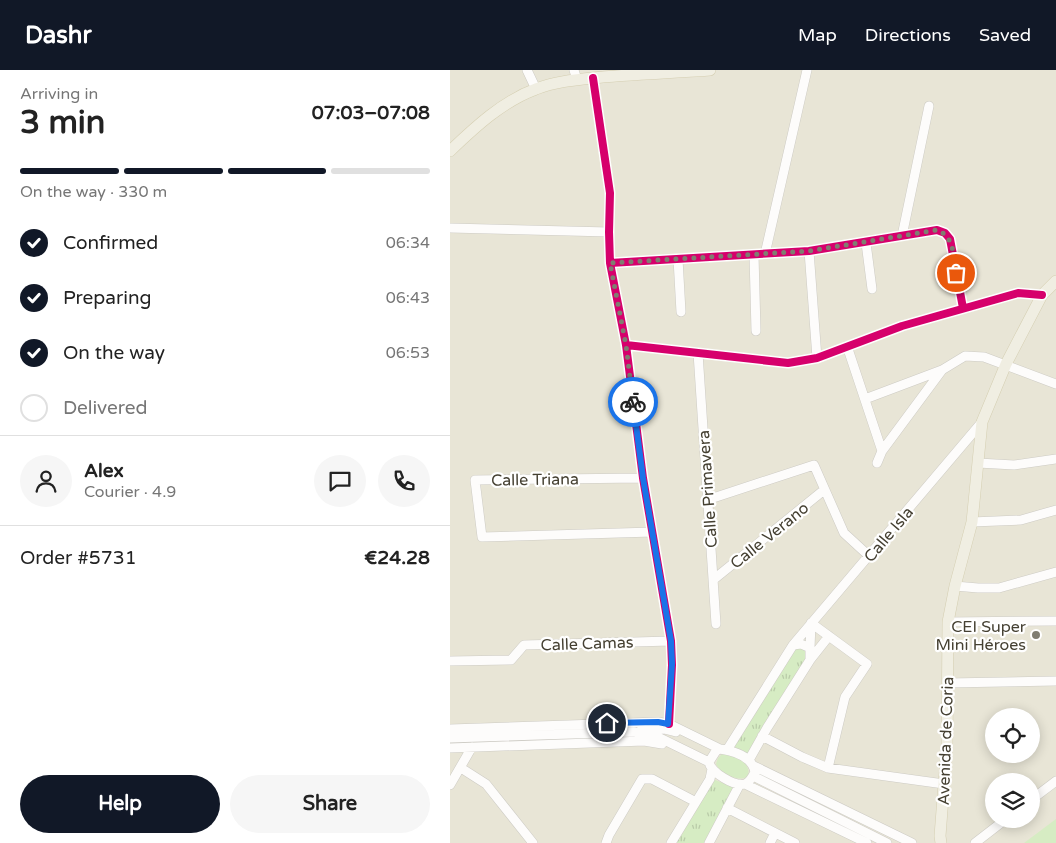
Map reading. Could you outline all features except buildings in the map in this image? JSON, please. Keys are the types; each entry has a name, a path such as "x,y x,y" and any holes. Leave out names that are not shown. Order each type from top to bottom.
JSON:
{"main road":[{"path":"450,151 494,113 518,97 575,75 594,78 710,70"},
{"name":"Avenida de Coria","path":"941,843 947,746 948,622 955,586 972,522 982,422 1006,364 1042,295 1056,281"}],"street":[{"path":"527,70 536,89"},
{"path":"765,254 807,70"},
{"path":"594,78 610,193 608,232 610,263 626,345 643,478 671,641 672,664 668,724"},
{"path":"902,236 928,106"},
{"path":"450,228 608,232"},
{"path":"610,263 809,251 937,230 945,233 950,239 963,308"},
{"path":"866,242 872,289"},
{"path":"809,251 817,358"},
{"path":"754,255 756,332"},
{"path":"678,259 681,312"},
{"path":"626,345 788,363 817,358 902,326 1018,293 1042,295"},
{"path":"847,346 882,451"},
{"name":"Calle Primavera","path":"698,353 716,624"},
{"path":"864,399 942,370 965,356 984,356 1056,384"},
{"path":"877,463 882,451 942,370"},
{"name":"Calle Isla","path":"721,750 793,645 982,422"},
{"path":"978,464 1014,465 1056,459"},
{"path":"707,500 814,466 844,533 869,556"},
{"name":"Calle Triana","path":"643,478 475,480 482,537 652,532"},
{"name":"Calle Verano","path":"713,580 824,490"},
{"path":"972,522 1021,520 1056,510"},
{"path":"955,586 999,588 1056,572"},
{"path":"948,622 1056,620"},
{"path":"811,623 867,664 845,697 828,768"},
{"path":"810,660 811,623"},
{"path":"709,843 742,784 753,776 755,772 752,763 762,736 810,660 829,636"},
{"name":"Calle Camas","path":"450,661 511,660 524,645 671,641"},
{"path":"793,645 801,644 810,648"},
{"path":"948,683 1056,681"},
{"path":"450,728 658,722 668,724 721,750"},
{"path":"450,738 634,732 652,729 677,732 721,750 740,754 752,763 912,843"},
{"path":"634,732 660,738 710,766 725,779 742,784 867,843"},
{"path":"762,736 828,768 944,784"},
{"path":"450,748 654,742 710,766"},
{"path":"450,785 472,747"},
{"path":"671,843 710,779 710,766 721,750"},
{"path":"461,768 486,784 533,843"},
{"path":"753,776 886,843"},
{"path":"606,843 642,779 652,779 696,802"},
{"path":"1040,793 1056,781"},
{"path":"727,808 795,843"},
{"path":"975,843 994,828"},
{"path":"770,843 775,833"}],"shaded area":[{"path":"450,70 1056,70 1056,823 1027,843 450,843"}],"green space":[{"path":"799,648 807,651 806,659 748,755 732,746 794,650"},
{"path":"722,754 732,755 740,759 746,764 748,775 745,778 738,778 722,772 716,764"},
{"path":"713,779 733,789 705,843 674,843"},
{"path":"1056,819 1056,843 1024,843"}],"cycle path":[{"path":"593,78 610,193 610,263 626,345 643,478 671,641 672,665 669,724"},
{"path":"610,263 809,251 937,230 945,233 950,239 963,308"},
{"path":"626,345 788,363 817,358 902,326 1018,293 1042,295"}],"way so far":[{"path":"633,402 626,345 610,263 809,251 937,230 945,233 950,239 956,273"}],"place":[{"name":"CEI Super Mini Héroes","path":"1036,635"}],"route":[{"path":"607,723 658,722 668,724 672,664 671,641 643,478 633,402"}]}
